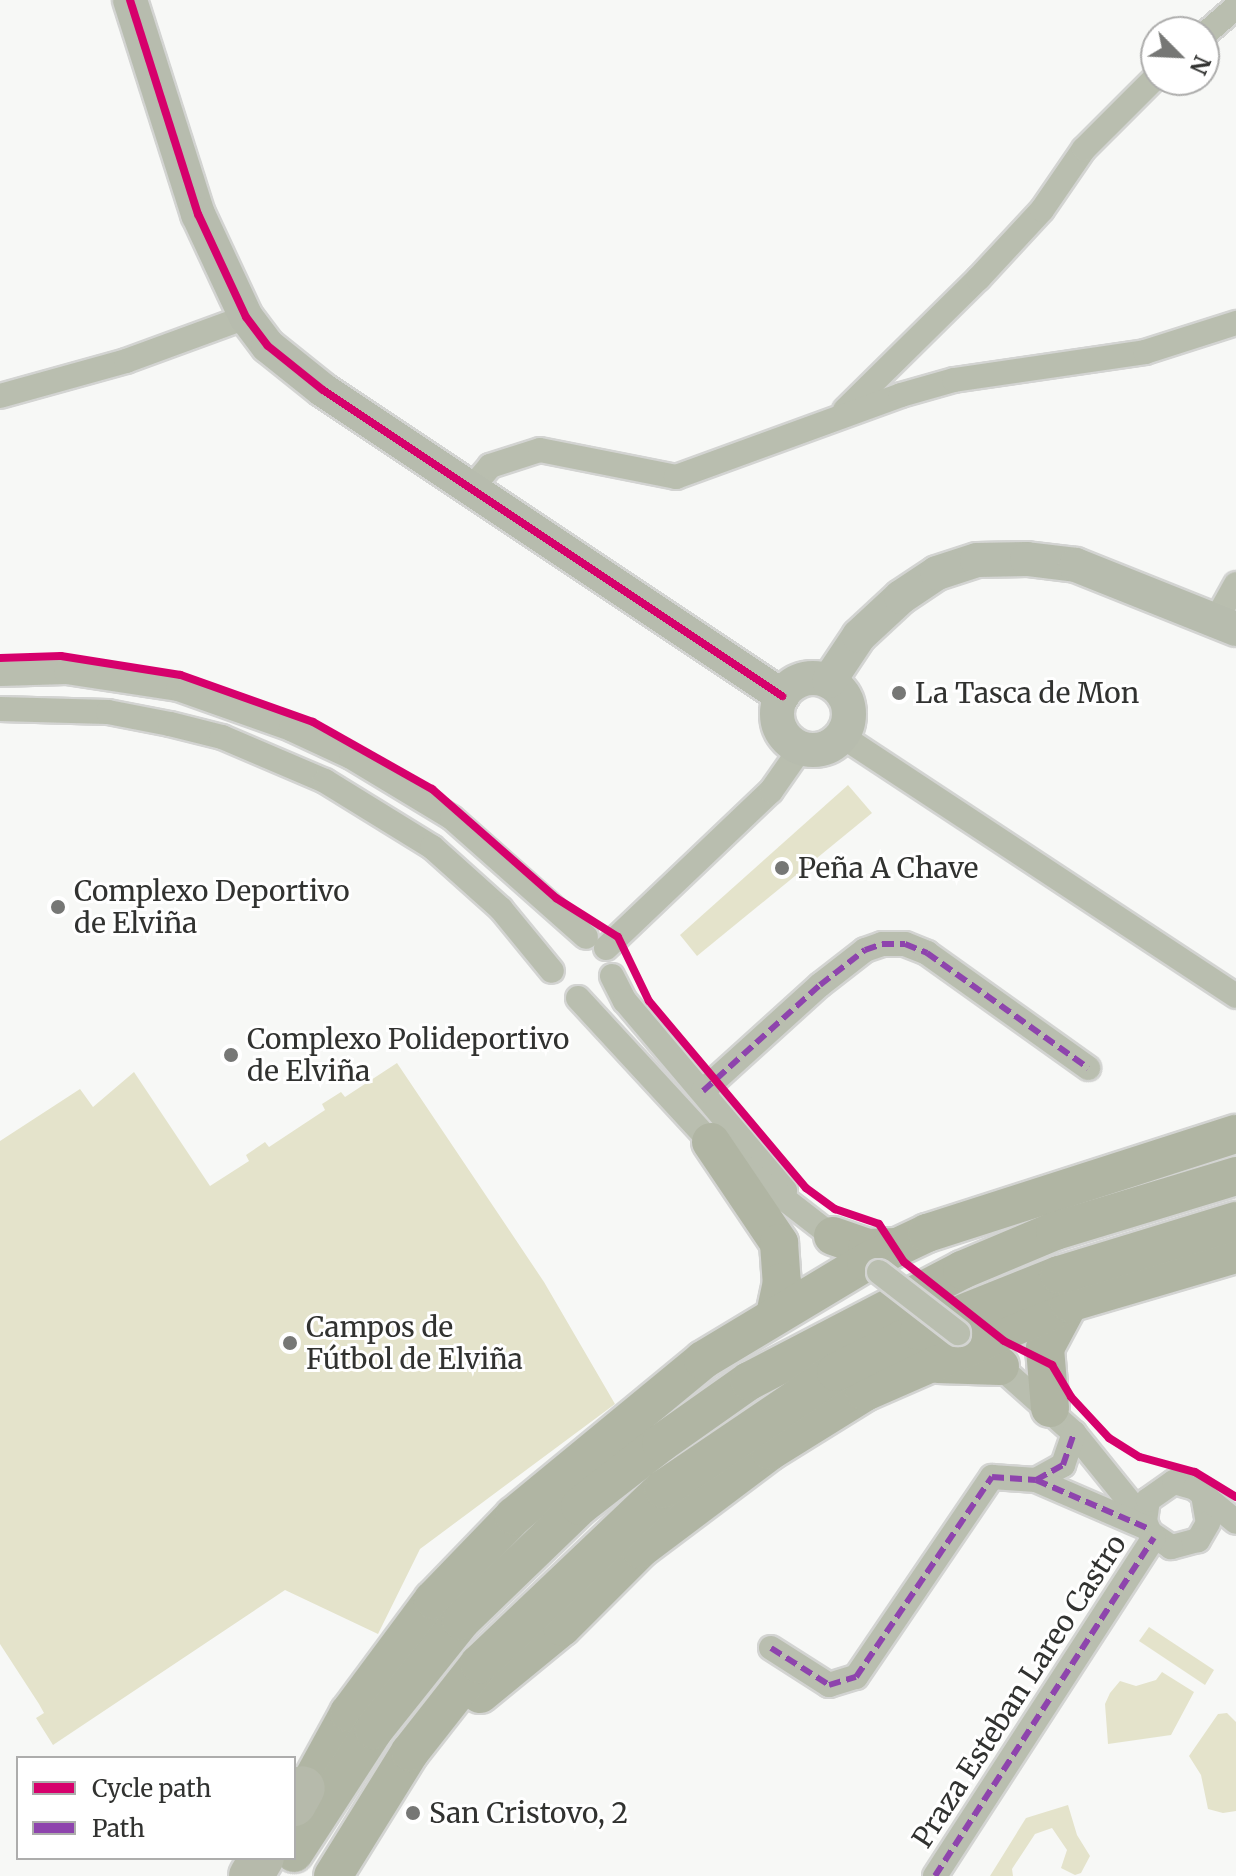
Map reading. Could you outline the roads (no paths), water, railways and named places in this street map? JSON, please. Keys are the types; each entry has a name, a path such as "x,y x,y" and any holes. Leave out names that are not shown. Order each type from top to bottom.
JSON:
{"main road":[{"path":"297,1802 391,1652 514,1516 681,1377 775,1315 959,1222 1236,1134"},
{"path":"711,1142 779,1243 782,1282 775,1315"},
{"path":"296,1850 374,1730 461,1621 580,1506 661,1443 749,1381 962,1270 1055,1231 1236,1176"},
{"path":"333,1876 410,1752 479,1664 663,1489 836,1372 989,1301 1236,1221"},
{"path":"822,1228 867,1248 881,1260"},
{"path":"410,1752 562,1627 640,1549 747,1468 865,1392 916,1368 964,1338 1158,1273 1236,1254"},
{"path":"1062,1421 1045,1348 1069,1303"},
{"path":"916,1368 963,1362 1000,1366"}],"street":[{"path":"130,0 198,214 246,317 286,362 782,696"},
{"path":"1220,21 1236,7"},
{"path":"840,415 978,279 1042,210 1084,149 1140,93"},
{"path":"0,396 137,357 246,317"},
{"path":"471,489 490,466 540,450 676,477 840,415 954,380 1145,352 1236,323"},
{"path":"829,681 859,636 901,597 937,573 977,560 1027,559 1076,565 1226,624 1236,584"},
{"path":"0,674 66,672 178,689 291,729 351,757 452,818 596,943 625,1001 822,1228"},
{"path":"797,681 829,681 849,706 842,736 824,749 801,748 779,726 782,696 797,681"},
{"path":"0,709 108,712 222,737 312,774 432,847 501,909 552,971 561,989 578,998 711,1142 822,1228"},
{"path":"842,736 1236,996"},
{"path":"552,971 562,946 596,943 771,791 801,748"},
{"path":"703,1091 820,985 865,950 882,944 905,944 927,953 1088,1068"},
{"path":"578,998 602,991 612,976"},
{"path":"881,1260 964,1338 1062,1421 1108,1470 1148,1529"},
{"path":"1036,1480 1063,1465 1062,1421"},
{"path":"1108,1470 1129,1481 1163,1485 1185,1483 1236,1522"},
{"path":"771,1648 829,1685 856,1677 983,1484 1004,1475 1036,1480 1148,1529 1171,1547 1236,1533"},
{"path":"1148,1529 1148,1500 1163,1485"},
{"path":"1198,1540 1208,1523 1203,1495"},
{"name":"Praza Esteban Lareo Castro","path":"935,1876 1148,1529"}],"place":[{"name":"La Tasca de Mon","path":"899,693"},
{"name":"Peña A Chave","path":"782,868"},
{"name":"Complexo Deportivo de Elviña","path":"58,907"},
{"name":"Complexo Polideportivo de Elviña","path":"231,1055"},
{"name":"Campos de Fútbol de Elviña","path":"290,1343"},
{"name":"San Cristovo, 2","path":"413,1813"}]}
